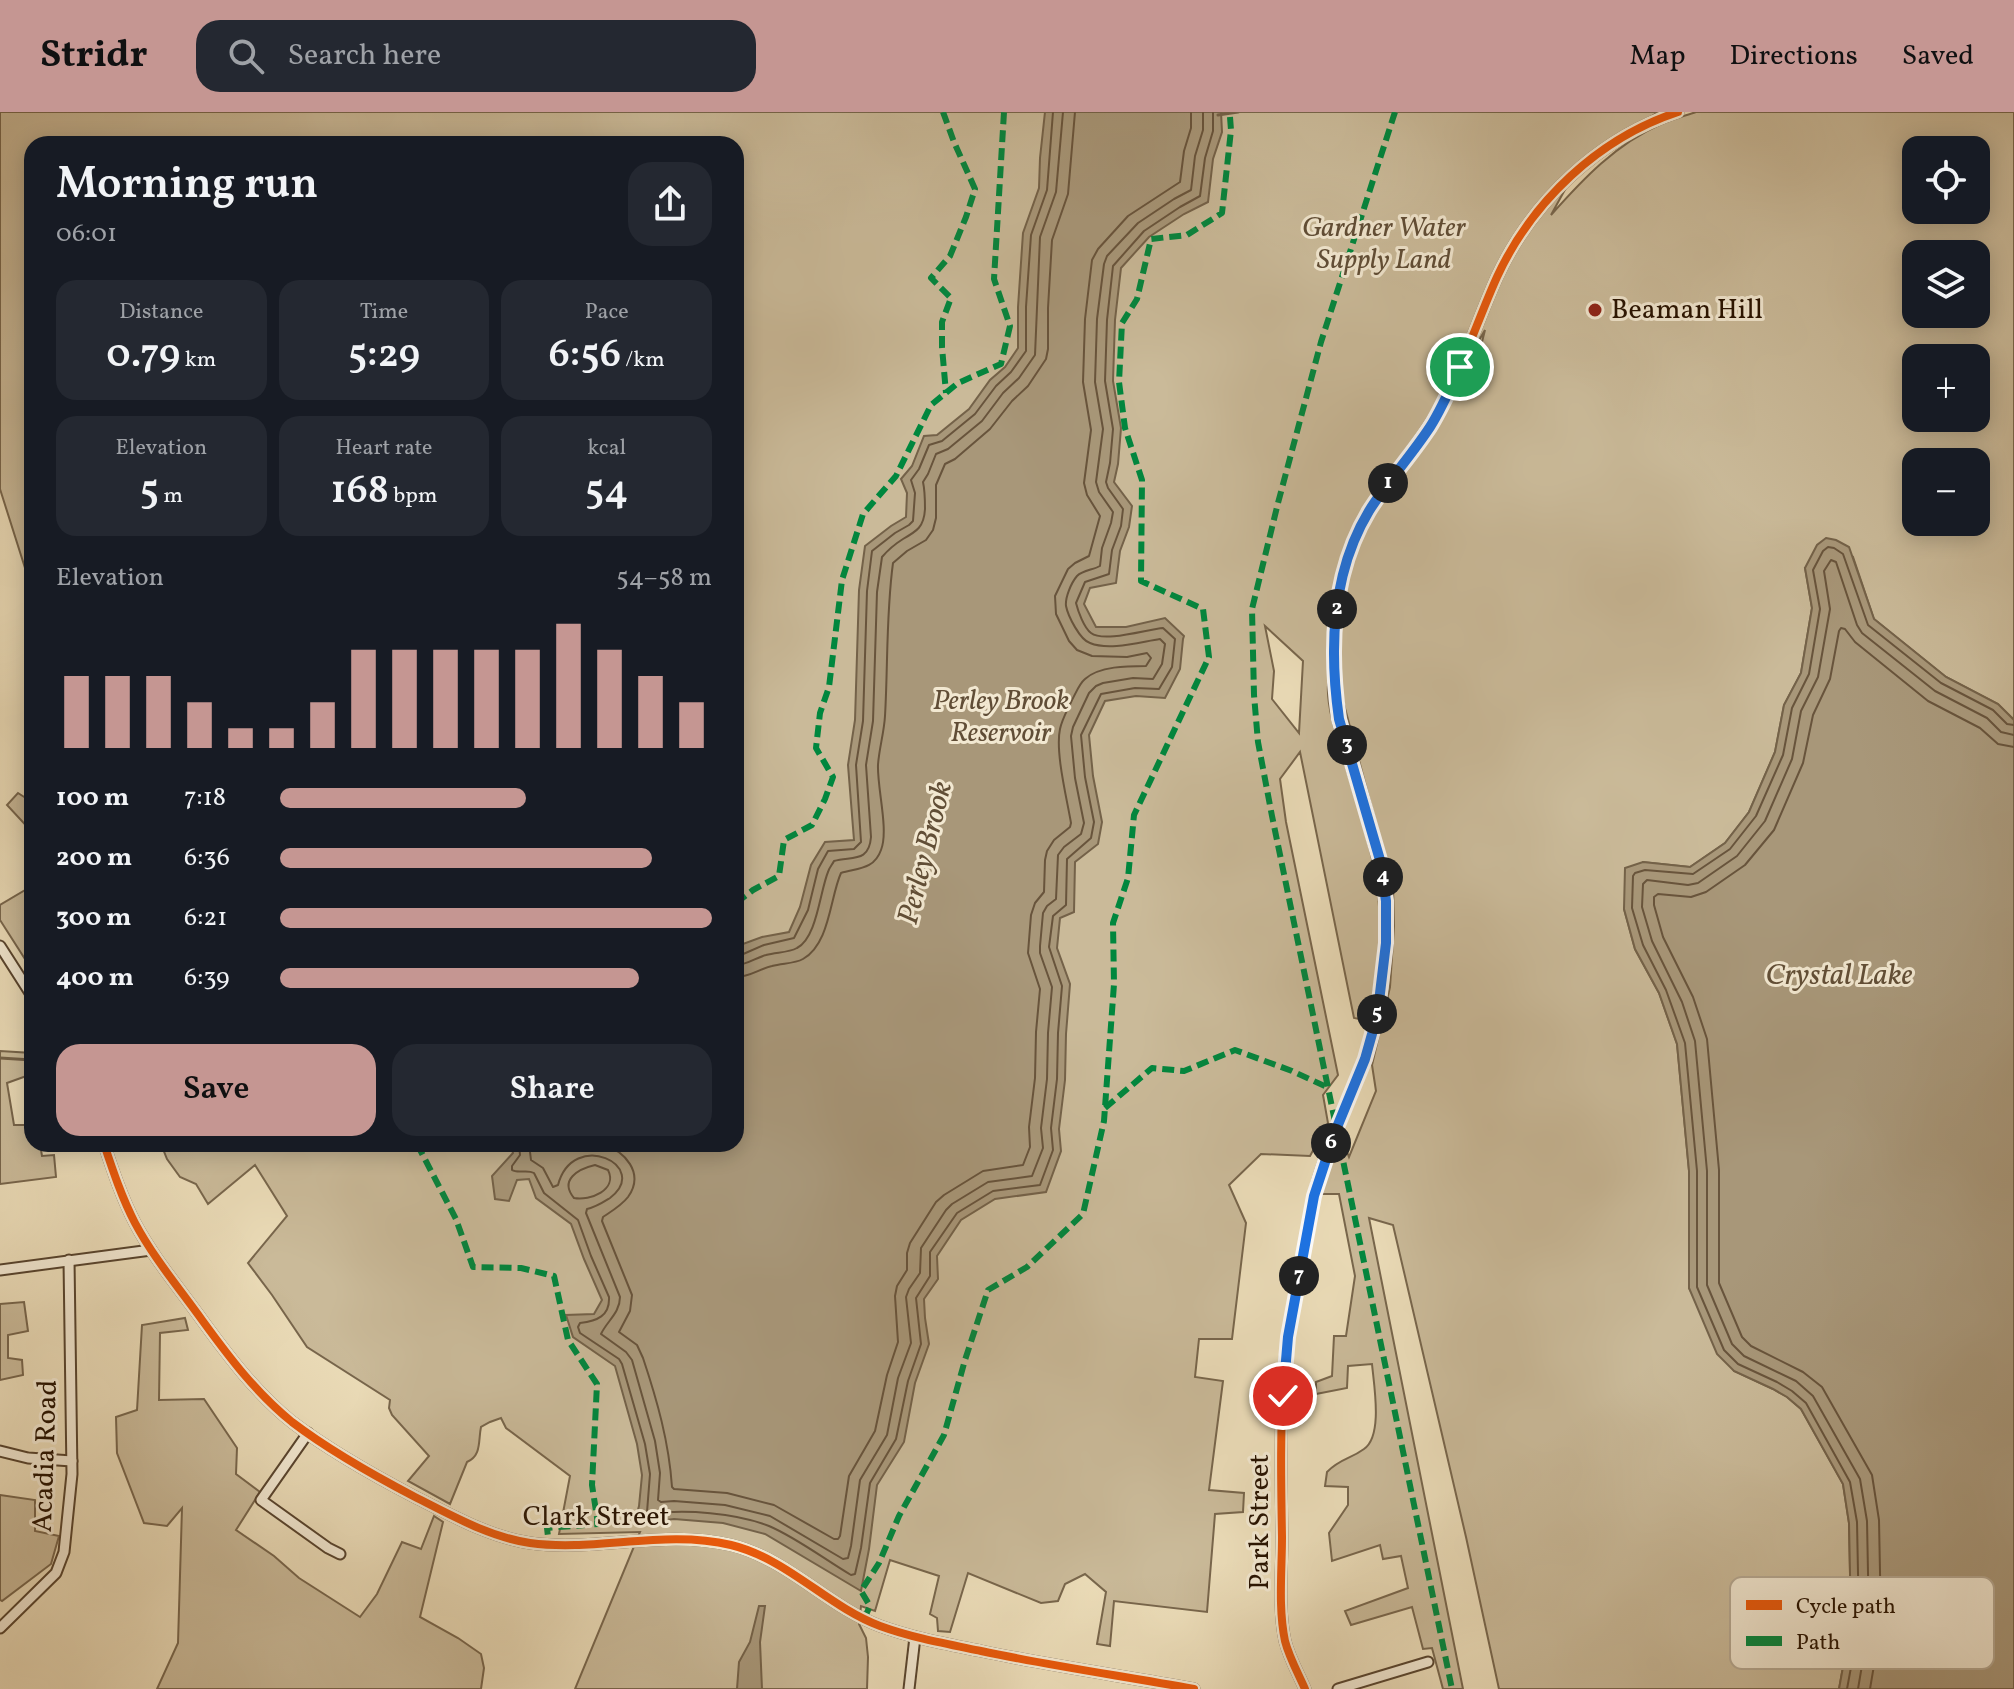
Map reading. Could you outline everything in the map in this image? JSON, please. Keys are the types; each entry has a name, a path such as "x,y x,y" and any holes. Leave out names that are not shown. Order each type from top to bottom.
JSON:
{"street":[{"name":"Park Street","path":"1305,1689 1287,1649 1282,1620 1282,1427 1286,1349 1318,1179 1365,1059 1376,1022 1387,929 1380,860 1336,700 1333,654 1339,595 1347,560 1377,498 1429,428 1441,406 1496,280 1517,239 1539,208 1561,185 1612,145 1646,125 1678,112"},
{"path":"0,946 24,984"},
{"name":"Clark Street","path":"107,1152 125,1201 151,1250 240,1371 273,1405 308,1433 381,1479 427,1503 498,1535 523,1542 549,1545 687,1540 733,1546 779,1566 867,1621 915,1637 1032,1662 1194,1689"},
{"path":"0,1270 151,1250"},
{"name":"Acadia Road","path":"0,1628 53,1577 61,1563 66,1540 72,1461 69,1260"},
{"path":"308,1433 261,1500 340,1554"},
{"path":"0,1451 28,1458 72,1461"},
{"path":"909,1689 915,1637"},
{"path":"1338,1689 1428,1662"}],"green space":[{"name":"Gardner Water Supply Land","path":"0,112 1658,112 1578,166 1551,215 1588,176 1629,142 1661,124 1696,112 2014,112 2014,720 1998,704 1946,677 1874,619 1853,557 1805,568 1812,608 1801,673 1784,705 1775,752 1749,812 1725,843 1690,867 1643,862 1624,909 1635,949 1659,993 1677,1044 1689,1171 1689,1288 1734,1371 1773,1389 1801,1409 1843,1484 1849,1523 1850,1577 1730,1577 1730,1669 1843,1669 1839,1689 1499,1689 1393,1225 1369,1218 1463,1689 1443,1689 1432,1648 1423,1649 1412,1607 1351,1625 1345,1611 1408,1588 1401,1556 1383,1559 1380,1545 1332,1561 1329,1533 1348,1505 1348,1487 1325,1486 1327,1472 1370,1443 1376,1410 1372,1364 1348,1366 1347,1388 1316,1394 1316,1382 1332,1376 1334,1336 1346,1336 1355,1276 1339,1194 1318,1194 1341,1136 1349,1157 1376,1091 1372,1065 1390,987 1394,926 1393,887 1342,697 1328,685 1329,706 1363,823 1378,892 1377,967 1370,1008 1364,1020 1354,1018 1300,752 1280,779 1338,1075 1323,1095 1328,1123 1310,1156 1261,1154 1229,1185 1246,1223 1232,1339 1199,1339 1195,1377 1223,1381 1209,1490 1244,1493 1243,1512 1215,1514 1207,1612 1114,1601 1110,1646 1097,1644 1106,1592 1085,1574 1065,1584 1058,1601 1041,1603 968,1573 950,1632 938,1631 937,1618 930,1614 939,1576 890,1560 875,1611 861,1606 859,1624 866,1638 868,1657 867,1689 575,1689 640,1532 559,1534 570,1476 506,1428 501,1418 481,1427 477,1452 467,1462 450,1504 408,1481 429,1456 392,1415 390,1400 307,1347 248,1263 287,1216 255,1165 208,1204 196,1184 180,1177 164,1152 744,1152 744,136 24,136 24,565 0,489","holes":["1485,330 1470,372 1445,409 1456,380","1265,626 1303,661 1299,733 1272,699 1274,671"]},
{"path":"18,793 24,797 24,823 7,805"},
{"path":"24,891 24,958 0,920 0,905"},
{"path":"0,1051 24,1052 24,1077 7,1083 14,1125 24,1125 24,1152 54,1155 56,1177 0,1184"},
{"path":"24,1302 28,1331 8,1335 8,1358 22,1360 23,1375 0,1380 0,1304"},
{"path":"185,1318 188,1330 160,1333 159,1400 204,1399 237,1448 236,1474 260,1492 236,1530 299,1578 360,1617 377,1594 402,1542 421,1549 434,1516 443,1522 420,1617 481,1654 484,1668 481,1689 157,1689 178,1643 182,1508 167,1526 144,1523 117,1453 116,1417 137,1410 142,1325"},
{"path":"0,1495 35,1500 35,1531 59,1536 51,1564 2,1601 0,1600"}],"water":[{"name":"Perley Brook Reservoir","path":"1045,112 1221,112 1222,132 1213,159 1208,202 1149,237 1121,268 1113,381 1121,428 1114,482 1132,506 1129,527 1120,551 1116,583 1090,588 1084,604 1096,627 1126,627 1165,618 1184,636 1180,669 1165,698 1136,696 1105,701 1089,735 1102,822 1098,844 1075,862 1074,912 1060,918 1057,948 1070,984 1059,1129 1061,1151 1046,1192 995,1199 961,1220 937,1256 938,1279 924,1299 929,1344 915,1383 904,1442 877,1485 861,1591 765,1534 723,1523 674,1519 634,1524 642,1475 637,1444 615,1366 573,1337 566,1315 594,1314 602,1300 571,1224 536,1198 529,1179 517,1180 509,1201 495,1199 492,1176 513,1152 744,1152 744,944 789,932 800,907 811,865 825,842 854,840 848,765 855,720 859,590 865,546 906,517 907,493 901,479 912,466 924,436 937,435 969,409 1018,348 1023,233 1039,188"},
{"name":"Crystal Lake","path":"1826,538 1849,547 1874,619 1946,677 1998,704 2014,720 2014,1689 1839,1689 1843,1669 1994,1669 1994,1577 1850,1577 1849,1523 1843,1484 1801,1409 1773,1389 1734,1371 1717,1354 1689,1288 1689,1171 1677,1044 1659,993 1635,949 1624,909 1625,868 1643,862 1690,867 1725,843 1749,812 1775,752 1784,705 1801,673 1812,608 1805,568 1817,545"},
{"path":"759,1606 765,1606 760,1642 762,1689 737,1689 739,1662 750,1642"}],"waterway":[{"name":"Perley Brook","path":"1218,115 1238,112"},
{"path":"0,1058 24,1060"}],"marked path":[{"path":"943,112 975,189 950,256 931,278 951,298 942,322 946,393"},
{"path":"744,897 779,876 784,840 812,825 833,777 816,748 820,713 829,687 842,580 863,514 896,476 931,405 958,383 1001,364 1010,326 994,279 1004,112"},
{"path":"1395,112 1321,342 1252,609 1254,695 1258,742 1272,816 1452,1689"},
{"path":"864,1619 870,1606 861,1591 879,1563 899,1516 944,1435 988,1290 1027,1267 1083,1214 1104,1121 1114,984 1113,923 1128,878 1134,815 1209,657 1203,609 1141,581 1142,480 1125,428 1119,382 1122,323 1137,299 1151,239 1187,235 1222,213 1230,117"},
{"path":"1105,1108 1152,1068 1184,1071 1235,1050 1329,1088"},
{"path":"421,1152 456,1219 473,1267 521,1268 554,1276 568,1340 597,1384 592,1485 598,1524 547,1528 549,1545"}],"cycle path":[{"path":"1305,1689 1287,1647 1282,1615 1281,1433 1285,1359 1317,1183 1373,1033 1381,994 1386,942 1382,873 1338,710 1334,682 1334,634 1343,576 1363,522 1442,404 1497,277 1529,223 1549,198 1595,156 1649,123 1678,112"},
{"path":"107,1152 130,1214 142,1236 212,1334 255,1387 279,1411 321,1443 442,1511 485,1531 530,1543 580,1545 681,1539 731,1545 771,1561 842,1607 892,1630 1008,1656 1194,1689"}],"place":[{"name":"Beaman Hill","path":"1595,310"}],"route":[{"path":"1283,1396 1288,1337 1314,1196 1335,1132 1365,1059 1378,1010 1386,943 1385,887 1380,860 1336,700 1333,654 1339,595 1347,560 1363,522 1429,428 1460,367"}]}
